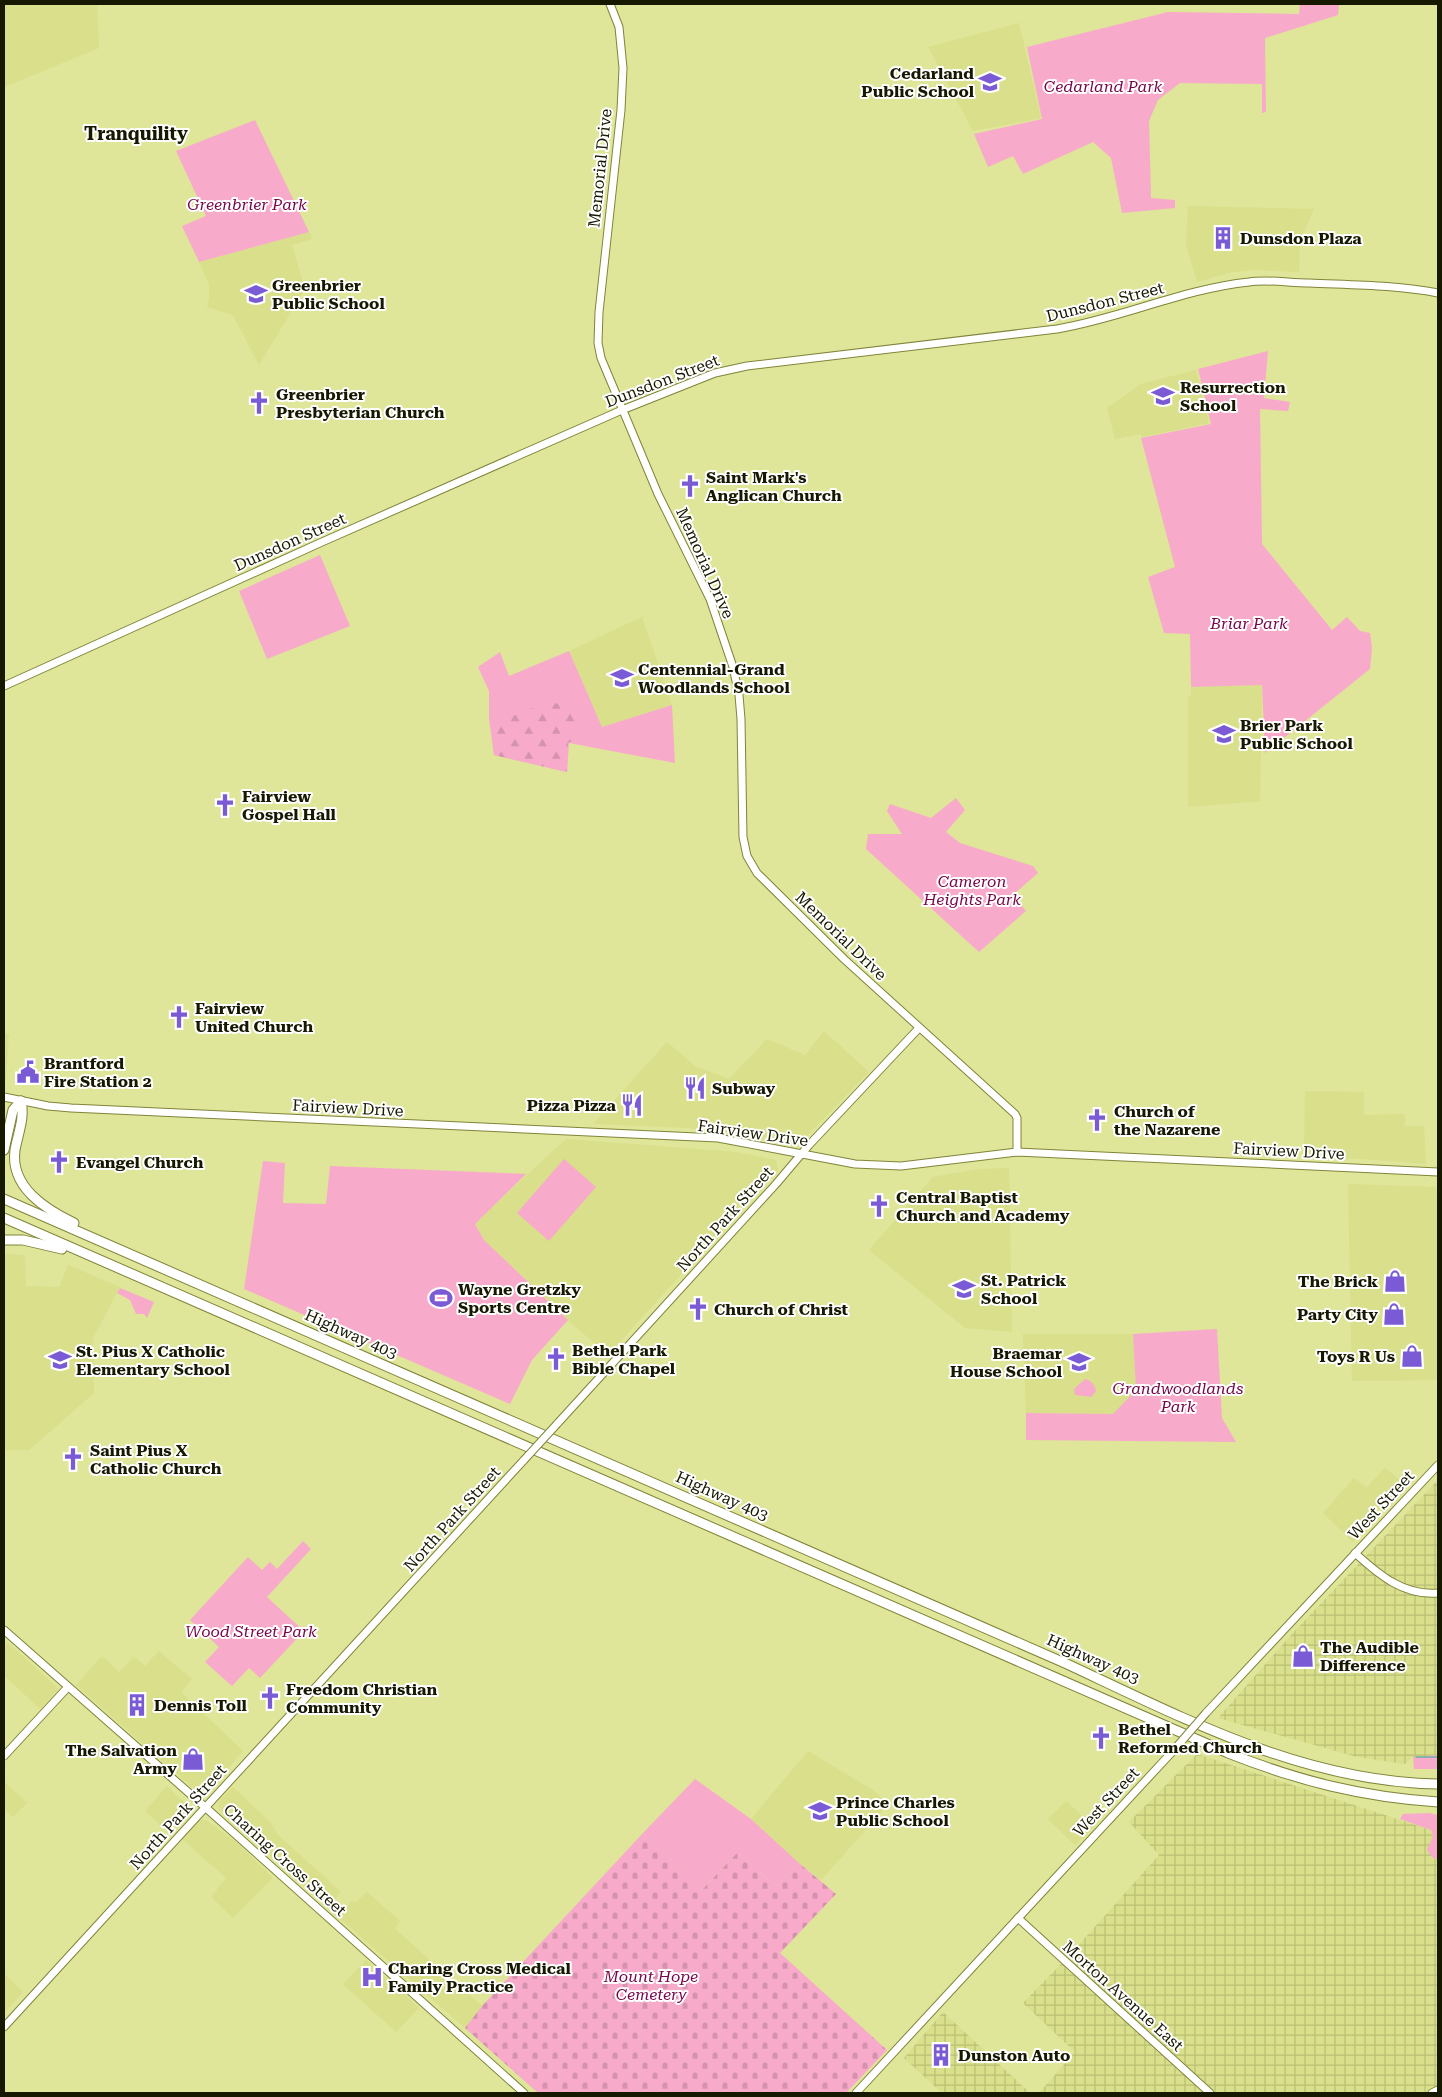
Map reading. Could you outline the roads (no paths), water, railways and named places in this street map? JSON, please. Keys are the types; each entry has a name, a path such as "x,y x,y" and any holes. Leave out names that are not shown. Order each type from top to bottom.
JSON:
{"highway":[{"path":"4,1150 13,1110 21,1101"},
{"path":"21,1101 23,1112 15,1152 15,1169 18,1179 31,1195 65,1219 142,1259"},
{"name":"Highway 403","path":"4,1199 1067,1664 1237,1741 1325,1770 1365,1778 1437,1784"},
{"name":"Highway 403","path":"4,1218 1228,1753 1277,1772 1331,1788 1376,1796 1438,1802"},
{"path":"4,1240 23,1240 55,1246 116,1266"},
{"path":"1418,1801 1438,1807"}],"main road":[{"name":"Memorial Drive","path":"610,4 619,27 622,77 621,110 599,312 598,343 601,358 658,494 710,599 732,667 739,695 743,838 747,856 757,873 844,959 1015,1114 1017,1152"},
{"name":"Dunsdon Street","path":"4,686 322,542 622,410 715,373 747,366 1057,329 1084,324 1193,293 1250,281 1415,288 1438,292"},
{"name":"North Park Street","path":"4,2027 557,1424 776,1184 802,1153 919,1028"},
{"name":"Fairview Drive","path":"4,1097 71,1108 718,1138 855,1164 901,1166 1017,1152 1438,1172"},
{"name":"West Street","path":"856,2093 1206,1713 1438,1465"},
{"path":"1356,1553 1381,1576 1400,1587 1425,1594 1438,1594"},
{"name":"Charing Cross Street","path":"4,1630 524,2093"},
{"path":"4,1756 68,1687"},
{"name":"Morton Avenue East","path":"1018,1918 1210,2093"},
{"path":"1432,2093 1438,2090"}],"waterway":[{"path":"1416,1757 1438,1757"}],"place":[{"name":"Cedarland Public School","path":"990,82"},
{"name":"Dunsdon Plaza","path":"1223,238"},
{"name":"Greenbrier Public School","path":"256,294"},
{"name":"Resurrection School","path":"1163,396"},
{"name":"Greenbrier Presbyterian Church","path":"259,403"},
{"name":"Saint Mark's Anglican Church","path":"690,486"},
{"name":"Centennial-Grand Woodlands School","path":"622,678"},
{"name":"Brier Park Public School","path":"1224,734"},
{"name":"Fairview Gospel Hall","path":"225,805"},
{"name":"Fairview United Church","path":"179,1017"},
{"name":"Brantford Fire Station 2","path":"28,1072"},
{"name":"Subway","path":"695,1088"},
{"name":"Pizza Pizza","path":"632,1105"},
{"name":"Church of the Nazarene","path":"1097,1120"},
{"name":"Evangel Church","path":"59,1162"},
{"name":"Central Baptist Church and Academy","path":"879,1206"},
{"name":"The Brick","path":"1395,1281"},
{"name":"St. Patrick School","path":"964,1289"},
{"name":"Wayne Gretzky Sports Centre","path":"441,1298"},
{"name":"Church of Christ","path":"698,1309"},
{"name":"Party City","path":"1394,1314"},
{"name":"Toys R Us","path":"1412,1356"},
{"name":"Bethel Park Bible Chapel","path":"556,1359"},
{"name":"St. Pius X Catholic Elementary School","path":"60,1360"},
{"name":"Braemar House School","path":"1079,1362"},
{"name":"Saint Pius X Catholic Church","path":"73,1459"},
{"name":"The Audible Difference","path":"1303,1656"},
{"name":"Freedom Christian Community","path":"270,1698"},
{"name":"Dennis Toll","path":"137,1705"},
{"name":"Bethel Reformed Church","path":"1101,1738"},
{"name":"The Salvation Army","path":"193,1759"},
{"name":"Prince Charles Public School","path":"820,1811"},
{"name":"Charing Cross Medical Family Practice","path":"372,1977"},
{"name":"Dunston Auto","path":"941,2055"}],"district":[{"name":"Tranquility","path":"136,133"}],"park label":[{"name":"Cedarland Park","path":"1103,86"},
{"name":"Greenbrier Park","path":"247,204"},
{"name":"Briar Park","path":"1249,623"},
{"name":"Cameron Heights Park","path":"972,890"},
{"name":"Grandwoodlands Park","path":"1178,1397"},
{"name":"Wood Street Park","path":"251,1631"},
{"name":"Mount Hope Cemetery","path":"651,1985"}]}
